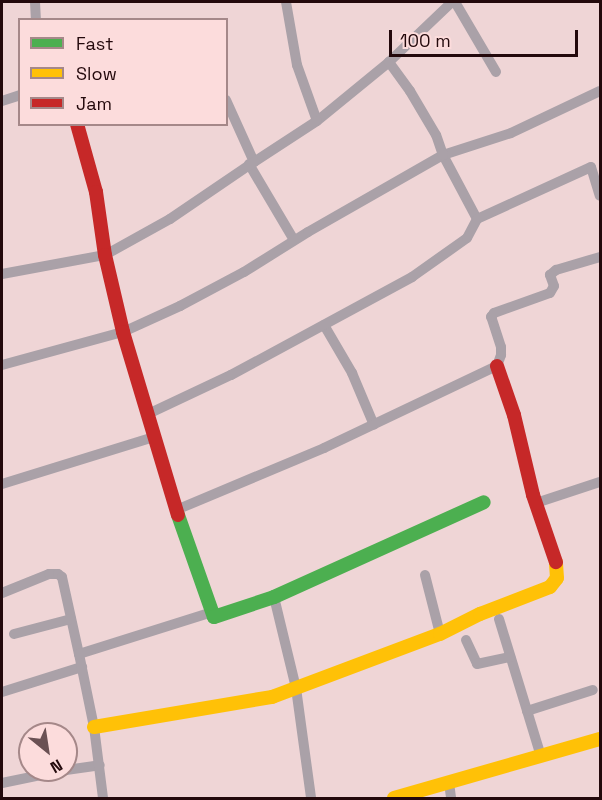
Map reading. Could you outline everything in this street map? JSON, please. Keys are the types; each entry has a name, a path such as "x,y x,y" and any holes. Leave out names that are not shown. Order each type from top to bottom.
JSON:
{"street":[{"path":"35,2 36,18"},
{"path":"286,2 297,65 317,121"},
{"path":"2,274 105,255 170,219 317,121 389,62 453,2 495,72"},
{"path":"389,62 410,91 436,135 443,155 477,219"},
{"path":"2,364 123,332 212,290 443,155 510,133 600,91"},
{"path":"2,101 18,96"},
{"path":"228,105 251,163 294,240"},
{"path":"78,126 96,192 105,255 123,332 176,510 214,617 274,597 484,502"},
{"path":"148,414 231,375 412,277 467,238 477,219 596,165 600,196"},
{"path":"176,510 374,425 496,366 501,355 501,347 491,317 550,293 554,286 550,275 556,270 600,257"},
{"path":"324,325 352,374 374,425"},
{"path":"94,727 272,697 440,634 480,614 550,587 557,578 556,563 536,503 514,415 496,366"},
{"path":"2,484 154,437"},
{"path":"536,503 600,482"},
{"path":"2,593 58,574 62,577 94,727 103,798"},
{"path":"425,575 440,634"},
{"path":"274,597 296,688 311,798"},
{"path":"79,654 212,612"},
{"path":"14,634 70,619"},
{"path":"499,620 540,756"},
{"path":"466,640 477,664 510,657"},
{"path":"2,692 82,667"},
{"path":"527,711 593,690"},
{"path":"394,798 540,756 600,742"},
{"path":"78,768 100,765"},
{"path":"2,783 18,780"},
{"path":"449,783 451,798"}],"traffic: fast":[{"path":"178,515 214,617 274,597 484,502"}],"traffic: slow":[{"path":"94,727 272,697 440,634 480,614 550,587 557,578 556,562"},
{"path":"394,798 600,739"}],"traffic: jam":[{"path":"78,126 96,192 105,255 123,332 178,515"},
{"path":"497,366 514,415 533,495 556,562"}]}
